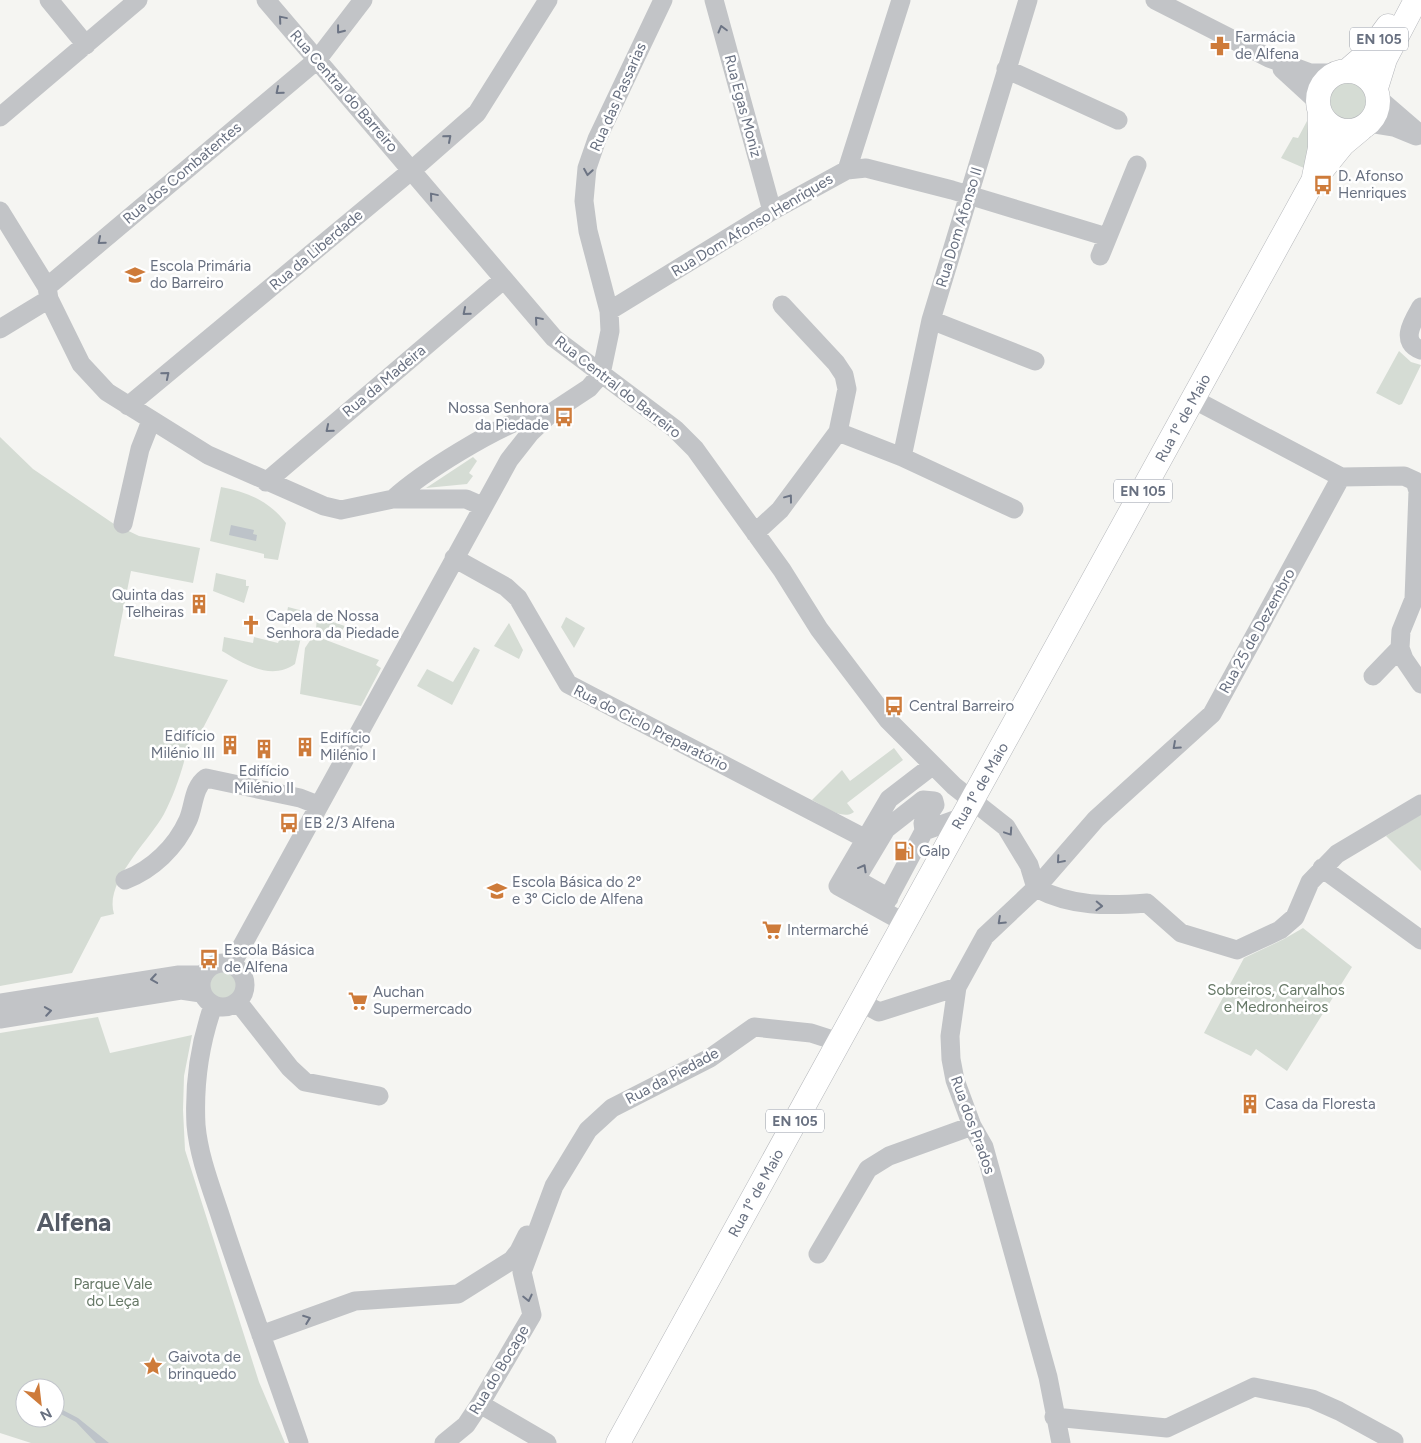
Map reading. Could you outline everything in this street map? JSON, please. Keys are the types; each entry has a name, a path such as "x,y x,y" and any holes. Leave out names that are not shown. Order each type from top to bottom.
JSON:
{"main road":[{"name":"EN 105","path":"1319,108 1322,85 1369,52 1385,33 1402,0"},
{"name":"EN 105","path":"1365,126 1378,107 1377,93 1385,59 1416,0"},
{"name":"EN 105","path":"1341,72 1364,75 1377,93"},
{"path":"1319,108 1333,128 1352,131 1365,126"},
{"name":"Rua 1º de Maio","path":"1313,181 1320,148 1319,108"},
{"name":"Rua 1º de Maio","path":"618,1443 1313,181 1343,144 1365,126"}],"street":[{"path":"49,0 86,45"},
{"path":"0,117 138,0"},
{"name":"Rua Central do Barreiro","path":"266,0 554,338 675,429 695,450 782,570 819,629 888,720 932,766 968,808 1006,827 1029,865 1036,888"},
{"name":"Rua dos Combatentes","path":"0,329 48,293 317,60 363,0"},
{"name":"Rua da Liberdade","path":"128,406 412,170 477,113 548,0"},
{"name":"Rua das Passarias","path":"601,374 610,331 609,312 588,231 584,201 587,168 600,133 663,0"},
{"name":"Rua Egas Moniz","path":"714,0 772,211"},
{"name":"Rua Dom Afonso Henriques","path":"609,312 772,211 847,170 901,0"},
{"name":"Rua Dom Afonso II","path":"902,457 931,320 1028,0"},
{"path":"1155,0 1269,58 1310,73 1341,72"},
{"path":"1269,58 1319,108"},
{"path":"1006,70 1118,120"},
{"path":"1377,93 1421,136"},
{"path":"1365,126 1394,127 1421,136"},
{"path":"1100,256 1137,165"},
{"path":"847,170 866,168 968,195 1107,237"},
{"path":"0,211 48,293 86,371 107,392 151,421 208,455 307,500 341,510 393,499 466,499 482,506"},
{"name":"Rua da Madeira","path":"266,482 503,280"},
{"path":"755,533 780,510 838,432 846,389 844,375 819,343 782,305"},
{"path":"1421,307 1408,330 1410,341 1421,350"},
{"path":"931,320 1035,361"},
{"path":"232,964 482,506 509,460 531,432 551,413 589,388 601,374"},
{"path":"1193,399 1341,477 1404,476 1415,481 1418,491 1414,599 1401,631 1400,648 1404,659 1421,684"},
{"path":"393,499 409,485 492,434 534,415"},
{"path":"124,524 140,449 151,421"},
{"path":"838,432 902,457 1014,509"},
{"name":"Rua 25 de Dezembro","path":"1036,888 1096,819 1212,714 1341,477"},
{"name":"Rua do Ciclo Preparatório","path":"454,558 506,587 518,598 568,684 864,838"},
{"path":"1373,676 1400,648"},
{"path":"886,904 838,886 864,838 889,799 932,766"},
{"path":"125,880 148,869 168,850 188,821 198,787 204,779 300,798 318,805"},
{"path":"886,904 924,831 923,823 934,805 934,801 929,799 923,800 886,829 859,874 859,881 905,922"},
{"path":"1036,888 1052,896 1089,905 1147,903 1181,933 1237,950 1280,930 1295,917 1310,882 1337,854 1421,804"},
{"path":"924,831 968,808"},
{"path":"1322,868 1421,940"},
{"name":"Rua dos Prados","path":"1036,888 985,936 957,986 950,1036 951,1059 955,1080 972,1126 984,1148 1048,1377 1054,1417 1061,1443"},
{"path":"0,1003 180,975 205,991 222,1008 238,1002 245,986 239,969 232,964 223,962 207,968 205,991 206,1024 196,1092 196,1127 203,1159 261,1335 300,1440"},
{"path":"860,1002 879,1012 957,986"},
{"path":"0,1019 181,990 205,991"},
{"path":"238,1002 285,1062 305,1082 379,1096"},
{"name":"Rua da Piedade","path":"547,1202 588,1130 612,1108 710,1058 754,1027 811,1033 838,1042"},
{"path":"818,1254 868,1169 889,1156 972,1126"},
{"path":"261,1335 355,1301 458,1294 512,1260 520,1251 547,1202"},
{"path":"479,1282 493,1280 516,1269 522,1272 547,1202"},
{"name":"Rua do Bocage","path":"444,1443 466,1425 532,1315 522,1272"},
{"path":"1054,1417 1167,1428 1254,1387 1312,1399 1339,1410 1394,1441"},
{"path":"480,1404 548,1443"}],"green space":[{"path":"1349,79 1361,83 1367,89 1371,101 1367,113 1361,119 1349,123 1337,119 1331,113 1327,101 1331,89 1337,83"},
{"path":"1307,121 1309,146 1304,168 1281,158 1293,137 1298,138"},
{"path":"1399,351 1411,362 1421,365 1402,404 1399,405 1376,393"},
{"path":"0,437 33,469 114,524 139,536 200,548 193,583 131,571 114,656 228,680 202,730 208,732 206,739 190,737 180,776 164,814 121,875 115,889 114,914 101,917 72,973 0,986"},
{"path":"473,457 477,461 469,473 473,476 467,484 426,488"},
{"path":"221,487 249,495 265,503 286,523 278,560 264,558 264,554 210,541"},
{"path":"216,573 246,580 246,586 249,586 244,603 213,591"},
{"path":"288,607 307,612 305,621 298,623 286,618"},
{"path":"317,617 345,626 340,633 334,636 316,629"},
{"path":"566,617 585,628 574,648 561,627"},
{"path":"509,623 523,650 519,659 494,646"},
{"path":"284,627 299,632 301,637 295,664 286,669 267,671 258,669 222,651 224,637 253,643 254,637 278,643"},
{"path":"318,637 379,660 376,665 381,668 361,706 300,694 305,648 311,639"},
{"path":"474,647 480,650 452,705 417,686 427,669 453,682"},
{"path":"894,748 903,760 847,803 854,812 844,815 839,814 812,800 842,770 850,781"},
{"path":"1421,814 1421,871 1386,836"},
{"name":"Sobreiros, Carvalhos e Medronheiros","path":"1303,928 1352,967 1287,1071 1256,1049 1251,1056 1204,1033 1244,958"},
{"path":"223,972 233,976 237,986 233,996 223,1000 213,996 209,986 213,976"},
{"name":"Parque Vale do Leça","path":"98,1017 110,1053 192,1035 184,1076 185,1150 259,1382 285,1443 31,1443 0,1433 0,1033"}],"shaded area":[{"path":"231,525 254,530 253,534 257,535 256,541 229,535"},
{"path":"65,1411 78,1418 109,1443 96,1443 76,1422 65,1416"}],"place":[{"name":"Farmácia de Alfena","path":"1220,46"},
{"name":"D. Afonso Henriques","path":"1323,185"},
{"name":"Escola Primária do Barreiro","path":"135,275"},
{"name":"Nossa Senhora da Piedade","path":"564,417"},
{"name":"Quinta das Telheiras","path":"199,604"},
{"name":"Capela de Nossa Senhora da Piedade","path":"251,625"},
{"name":"Central Barreiro","path":"894,706"},
{"name":"Edifício Milénio III","path":"230,745"},
{"name":"Edifício Milénio I","path":"305,747"},
{"name":"Edifício Milénio II","path":"264,749"},
{"name":"EB 2/3 Alfena","path":"289,823"},
{"name":"Galp","path":"904,851"},
{"name":"Escola Básica do 2º e 3º Ciclo de Alfena","path":"497,891"},
{"name":"Intermarché","path":"772,930"},
{"name":"Escola Básica de Alfena","path":"209,959"},
{"name":"Auchan Supermercado","path":"358,1001"},
{"name":"Casa da Floresta","path":"1250,1104"},
{"name":"Gaivota de brinquedo","path":"153,1366"}],"district":[{"name":"Alfena","path":"74,1222"}]}
